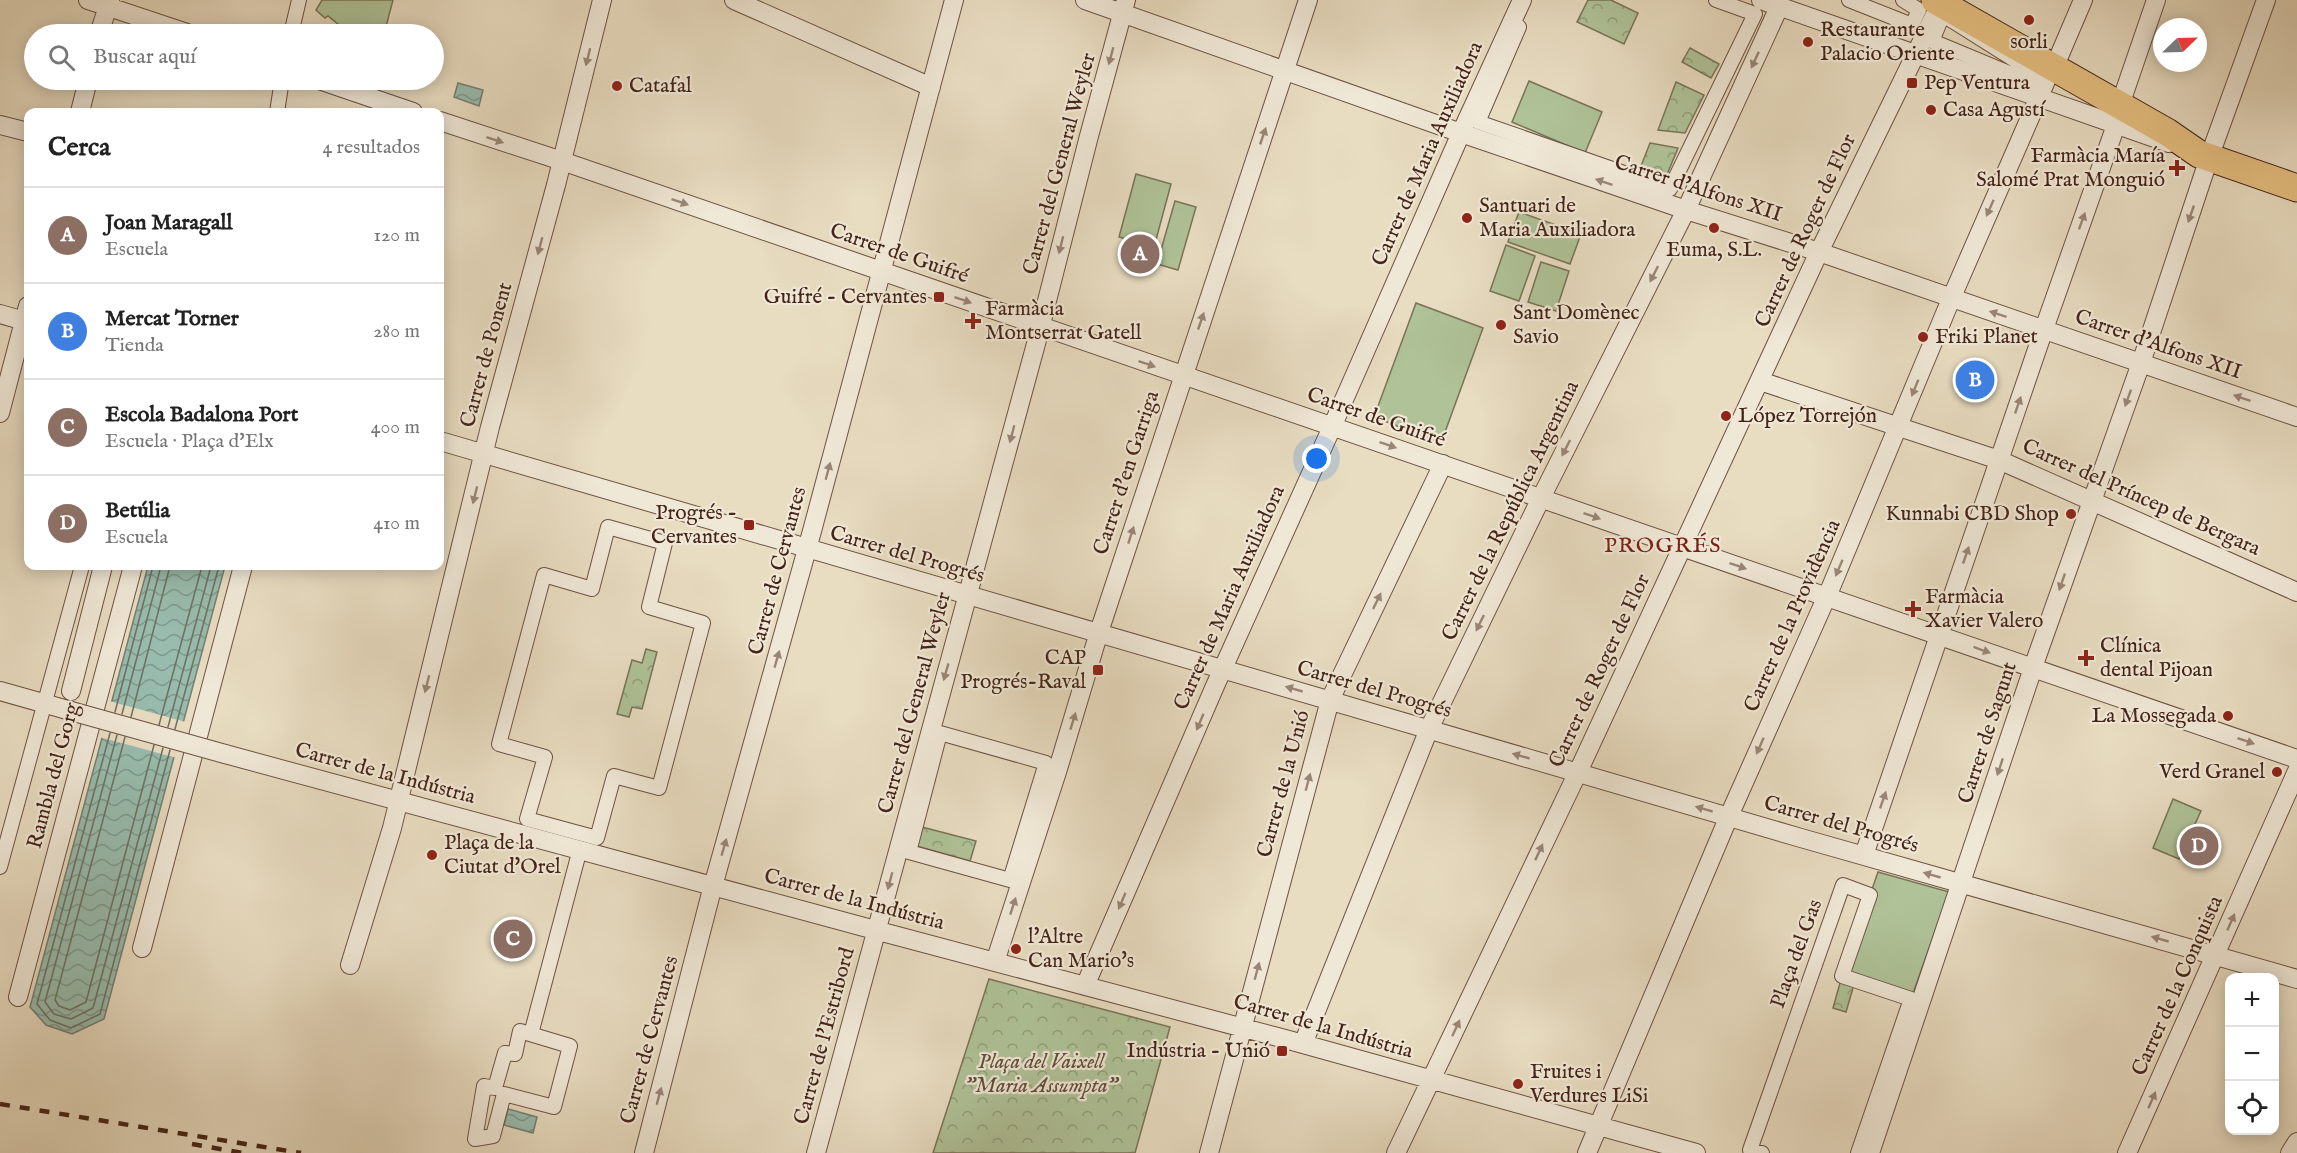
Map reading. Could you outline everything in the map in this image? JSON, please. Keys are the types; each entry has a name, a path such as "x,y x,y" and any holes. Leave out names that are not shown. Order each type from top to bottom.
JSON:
{"main road":[{"path":"1940,4 2054,68 2118,115 2167,132 2201,155 2297,188"}],"street":[{"path":"88,0 109,3 164,24"},
{"path":"293,24 299,0"},
{"name":"Carrer de Ponent","path":"350,965 399,801 485,454 603,0"},
{"path":"734,0 931,87"},
{"name":"Carrer de Cervantes","path":"644,1153 714,885 807,549 954,0"},
{"name":"Carrer d'Alfons XII","path":"1085,0 1124,7 1285,72 1686,210 1819,252 2297,417"},
{"name":"Carrer d'en Garriga","path":"995,962 1057,772 1099,632 1308,0"},
{"name":"Carrer de Maria Auxiliadora","path":"1085,986 1223,669 1522,0"},
{"path":"1531,0 1478,122 1671,189 1755,14 1716,0"},
{"path":"1761,0 2039,97 2118,115"},
{"path":"1849,0 1912,25 1919,10 1903,0"},
{"path":"2054,68 2083,0"},
{"path":"1864,855 2156,0"},
{"name":"Carrer de Sagunt","path":"1870,1153 1962,884 2032,669 2141,363 2201,155 2266,0"},
{"path":"102,24 109,3"},
{"path":"1940,4 2049,81 2045,88 1932,41 1940,4"},
{"name":"Carrer de Roger de Flor","path":"1396,1153 1578,772 1819,252 1940,4"},
{"name":"Carrer del General Weyler","path":"877,931 1041,327 1124,7"},
{"name":"Carrer de la República Argentina","path":"1303,1044 1428,729 1686,210 1779,7"},
{"path":"81,108 86,90"},
{"path":"278,108 280,90"},
{"path":"349,90 400,108"},
{"name":"Carrer de la Providència","path":"1587,1153 1729,816 1827,597 1951,299 2039,97"},
{"name":"Carrer de Guifré","path":"444,122 1939,634 2032,669 2297,759"},
{"path":"0,125 24,131"},
{"path":"0,314 24,316"},
{"path":"0,413 24,330"},
{"name":"Carrer del Príncep de Bergara","path":"1760,381 1999,460 2297,592"},
{"name":"Carrer del Progrés","path":"444,442 1962,884 2297,979"},
{"name":"Carrer de la Unió","path":"1209,1153 1330,700 1443,464"},
{"path":"608,527 665,543 649,607 703,623 659,788 615,776 597,838 528,819 545,756 499,744 544,575 591,589 608,527"},
{"path":"0,867 81,570"},
{"path":"71,691 102,570"},
{"name":"Rambla del Gorg","path":"18,997 132,570"},
{"path":"142,948 242,570"},
{"name":"Carrer de la Indústria","path":"0,691 877,931 1242,1027 1599,1128 1696,1153"},
{"path":"940,733 1046,763 1010,880 909,852 940,733"},
{"name":"Carrer de la Conquista","path":"2127,1153 2297,771"},
{"path":"531,1034 580,849"},
{"name":"Plaça del Gas","path":"1762,1153 1749,1150 1843,885 1870,895 1842,976 1911,999 1858,1153"},
{"name":"Carrer de l'Estribord","path":"816,1153 877,931"},
{"path":"520,1031 531,1034 570,1046 554,1107 504,1094 493,1136 475,1139 484,1086 495,1088 505,1053 515,1054 520,1031"}],"green space":[{"path":"322,0 393,0 387,24 338,24 328,16 325,18 316,10"},
{"path":"1588,0 1611,0 1638,13 1624,44 1577,22"},
{"path":"1690,48 1719,64 1711,78 1682,62"},
{"path":"1529,81 1602,112 1585,153 1512,122"},
{"path":"1676,82 1704,95 1685,133 1658,130"},
{"path":"1650,143 1678,148 1666,177 1641,166"},
{"path":"1136,174 1171,184 1154,247 1119,237"},
{"path":"1175,201 1196,207 1178,270 1157,264"},
{"path":"1519,212 1581,234 1570,264 1508,242"},
{"path":"1506,245 1535,256 1519,301 1490,291"},
{"path":"1541,262 1569,271 1556,311 1528,302"},
{"path":"1416,303 1483,328 1441,443 1374,417"},
{"path":"646,649 657,652 642,709 632,707 629,717 617,714 632,660 642,663"},
{"path":"2173,799 2201,811 2179,859 2153,848"},
{"path":"918,826 976,841 970,861 913,845"},
{"path":"1878,872 1949,892 1911,999 1842,976"},
{"path":"1842,976 1855,981 1846,1012 1833,1008"},
{"name":"Plaça del Vaixell \"Maria Assumpta\"","path":"989,979 1170,1027 1135,1153 933,1153"}],"water":[{"path":"458,83 483,90 479,106 454,97"},
{"path":"147,570 224,570 104,1019 72,1034 46,1025 30,1007"},
{"path":"508,1109 537,1117 533,1133 504,1125"}],"pier":[{"path":"109,701 186,722 177,758 99,737"}],"railway":[{"path":"0,1104 301,1153"},
{"path":"192,1144 243,1153"}],"place":[{"name":"sorli","path":"2029,20"},
{"name":"Restaurante Palacio Oriente","path":"1808,42"},
{"name":"Pep Ventura","path":"1912,83"},
{"name":"Catafal","path":"617,86"},
{"name":"Casa Agustí","path":"1931,110"},
{"name":"Farmàcia María Salomé Prat Monguió","path":"2177,168"},
{"name":"Santuari de Maria Auxiliadora","path":"1467,218"},
{"name":"Euma, S.L.","path":"1714,228"},
{"name":"Joan Maragall","path":"1140,254"},
{"name":"Guifré - Cervantes","path":"939,297"},
{"name":"Farmàcia Montserrat Gatell","path":"973,321"},
{"name":"Sant Domènec Savio","path":"1501,325"},
{"name":"Friki Planet","path":"1923,337"},
{"name":"Mercat Torner","path":"1975,380"},
{"name":"López Torrejón","path":"1726,416"},
{"name":"Kunnabi CBD Shop","path":"2071,514"},
{"name":"Progrés - Cervantes","path":"749,525"},
{"name":"Farmàcia Xavier Valero","path":"1913,609"},
{"name":"Clínica dental Pijoan","path":"2086,658"},
{"name":"CAP Progrés-Raval","path":"1098,670"},
{"name":"La Mossegada","path":"2228,716"},
{"name":"Verd Granel","path":"2277,772"},
{"name":"Betúlia","path":"2199,846"},
{"name":"Plaça de la Ciutat d'Orel","path":"432,855"},
{"name":"Escola Badalona Port","path":"513,939"},
{"name":"l'Altre Can Mario's","path":"1016,949"},
{"name":"Indústria - Unió","path":"1282,1051"},
{"name":"Fruites i Verdures LiSi","path":"1518,1084"}],"district":[{"name":"PROGRÉS","path":"1663,546"}]}
